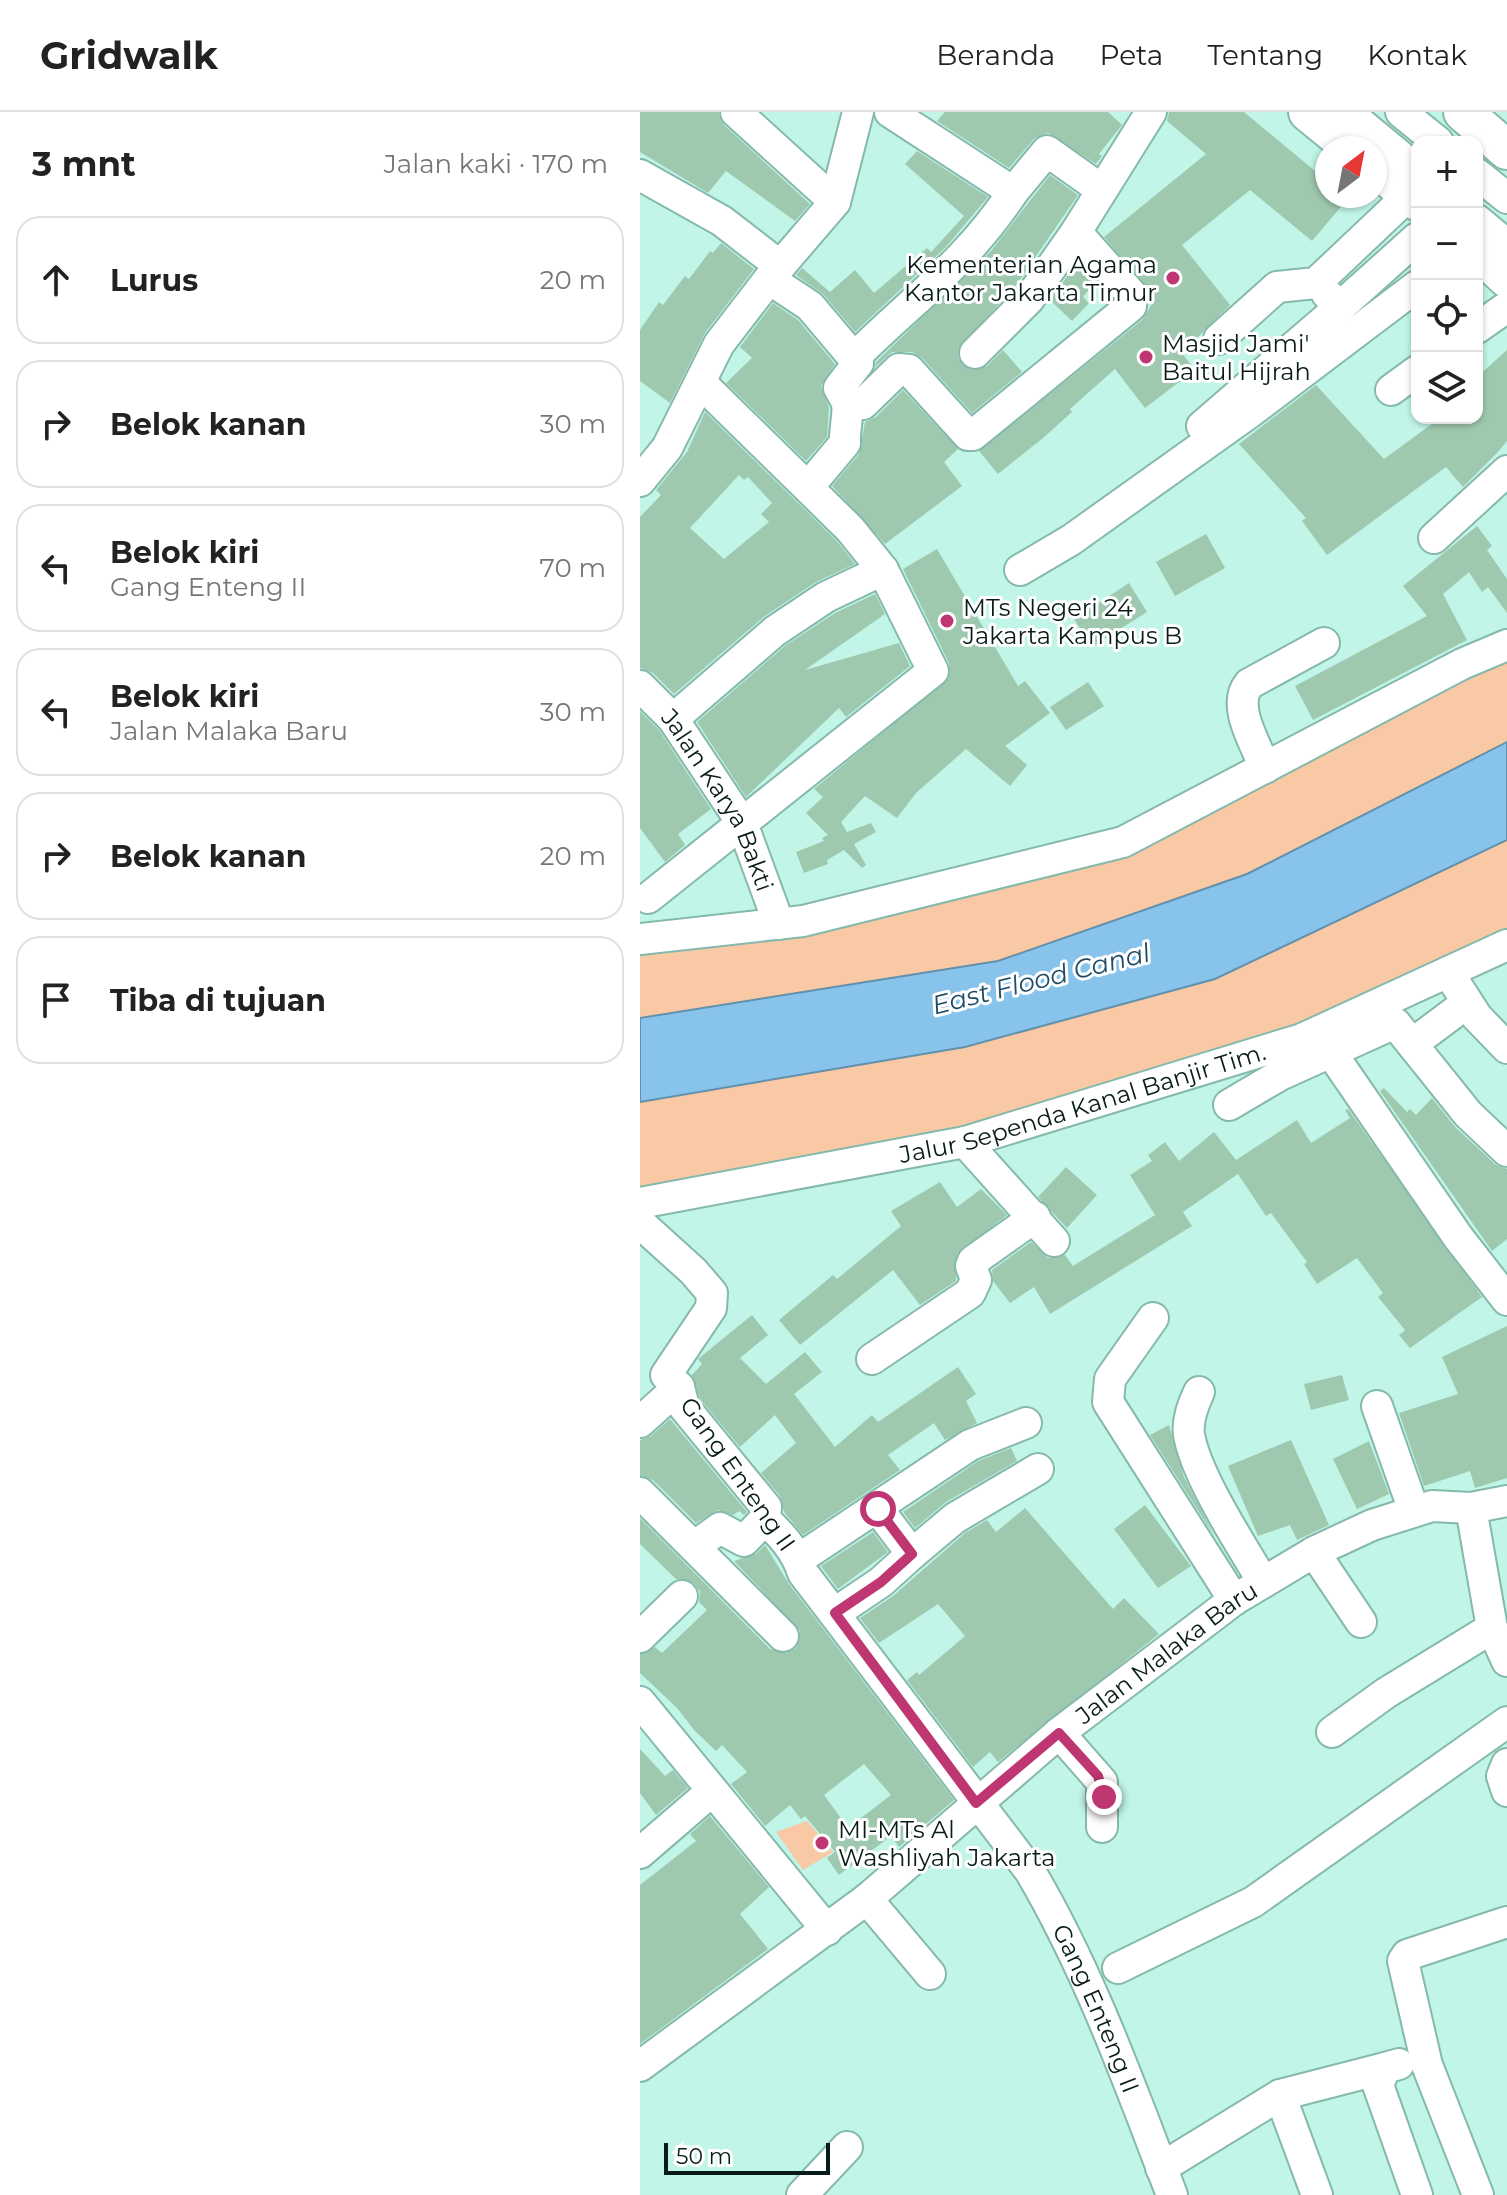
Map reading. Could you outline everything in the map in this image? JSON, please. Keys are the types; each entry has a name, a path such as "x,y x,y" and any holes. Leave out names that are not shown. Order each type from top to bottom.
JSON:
{"main road":[{"path":"1463,112 1507,150"},
{"path":"1326,114 1343,136"},
{"path":"1387,174 1411,187"},
{"path":"1483,256 1507,278"}],"street":[{"path":"736,112 835,202"},
{"path":"640,481 667,448 719,344 774,272 835,202 858,112"},
{"path":"890,112 1013,192"},
{"path":"1401,112 1431,136"},
{"path":"1326,114 1411,186"},
{"path":"975,353 1029,299 1076,232 1102,190 1139,118"},
{"path":"809,486 845,443 844,429 850,419 847,402 839,388 858,363 858,354 987,233 1013,192 1047,151 1102,190"},
{"path":"641,176 712,215 810,306 858,363"},
{"path":"1483,179 1507,198"},
{"path":"1219,339 1277,287 1316,283 1411,192"},
{"path":"1483,225 1507,245"},
{"path":"847,402 863,404 899,369 906,368 968,435 979,431 1131,306 1132,295 1076,232"},
{"path":"1162,475 1202,426 1411,243"},
{"path":"1316,283 1340,307"},
{"path":"1020,570 1071,540 1162,475 1411,290"},
{"path":"1483,324 1507,307"},
{"path":"1391,390 1411,375"},
{"path":"701,383 809,486 883,570 933,671 742,823 644,890 647,938 803,921 1123,842 1462,664 1507,645"},
{"path":"1434,538 1507,471"},
{"path":"673,719 775,631 826,597 883,570"},
{"path":"1265,768 1241,706 1242,693 1249,684 1324,643"},
{"name":"Jalan Karya Bakti","path":"640,686 673,719 742,823 779,924"},
{"name":"Jalur Sependa Kanal Banjir Tim.","path":"640,1203 965,1142 1302,1039 1507,945"},
{"path":"1448,972 1467,1003 1507,1048"},
{"path":"1412,1044 1467,1003"},
{"path":"1229,1105 1280,1075 1395,1023 1468,1114 1507,1151"},
{"path":"1332,1054 1458,1237 1507,1300"},
{"path":"965,1142 1054,1241"},
{"path":"872,1359 970,1293 976,1280 973,1261 1035,1217"},
{"name":"Gang Enteng II","path":"640,1223 693,1271 712,1293 711,1308 666,1375 679,1387 684,1407 766,1507 765,1519 799,1559 803,1573 976,1803 1009,1840 1048,1901 1117,2051 1166,2181"},
{"path":"1153,1318 1110,1379 1108,1402 1234,1600"},
{"path":"640,1422 679,1387"},
{"path":"1199,1392 1192,1409 1189,1435 1227,1520 1263,1582"},
{"path":"1377,1406 1414,1511"},
{"path":"799,1559 970,1445 1026,1423"},
{"path":"835,1613 881,1582 955,1518 1038,1469"},
{"path":"640,1493 783,1636"},
{"name":"Jalan Malaka Baru","path":"640,2066 867,1899 1059,1733 1234,1600 1314,1552 1372,1525 1432,1506 1471,1508 1507,1501"},
{"path":"1471,1508 1492,1628 1507,1661"},
{"path":"878,1509 912,1554"},
{"path":"695,1546 720,1528 744,1541 765,1519"},
{"path":"1314,1552 1361,1622"},
{"path":"640,1637 682,1596"},
{"path":"1332,1732 1386,1693 1492,1628"},
{"path":"640,1702 827,1930"},
{"path":"1118,1968 1253,1902 1507,1722"},
{"path":"1059,1733 1102,1782 1102,1827"},
{"path":"1507,1764 1502,1776 1507,1791"},
{"path":"640,1853 712,1791"},
{"path":"867,1899 930,1974"},
{"path":"1478,2195 1427,2065 1405,1957 1507,1922"},
{"path":"1166,2181 1280,2095 1407,2061 1427,2065"},
{"path":"1385,2068 1378,2085 1417,2195"},
{"path":"1280,2095 1317,2195"},
{"path":"802,2195 847,2147"}],"shaded area":[{"path":"1507,645 1507,742 1247,874 998,961 640,1019 640,943 1123,842"},
{"path":"1507,840 1507,943 1345,1020 965,1142 640,1203 640,1102 965,1047 1215,979"},
{"path":"807,1821 833,1852 803,1870 776,1832"}],"water":[{"name":"East Flood Canal","path":"1507,742 1507,840 1215,979 965,1047 640,1102 640,1018 998,961 1247,874"}],"building":[{"path":"640,112 718,112 724,125 810,204 795,221 726,171 708,193 640,152"},
{"path":"945,112 1108,112 1122,125 1099,154 1102,156 1096,164 1048,133 1034,139 1009,168 937,121"},
{"path":"1169,112 1244,112 1315,171 1315,208 1340,208 1312,241 1250,190 1182,245 1230,305 1182,353 1195,370 1145,408 1115,369 1070,409 1072,412 998,474 979,451 1142,320 1155,299 1104,237 1206,154 1167,121"},
{"path":"917,151 988,197 946,247 855,332 823,294 796,275 802,268 830,292 855,270 874,293 927,248 931,252 964,216 905,164"},
{"path":"1050,175 1078,195 1015,287 958,349 958,358 970,370 987,366 1003,350 1022,372 972,413 922,358 912,352 892,352 875,367 876,362 991,251"},
{"path":"721,243 754,269 705,333 670,403 640,381 640,330 659,302 663,305 685,276 689,279 710,251 713,253"},
{"path":"1078,261 1096,281 1083,297 1089,303 1072,321 1050,300"},
{"path":"773,303 798,320 835,364 821,386 829,407 827,437 806,461 726,383 752,358 740,347"},
{"path":"1507,350 1507,441 1497,453 1463,487 1446,467 1327,555 1302,521 1306,518 1239,444 1316,385 1384,459 1432,424 1483,424 1483,372"},
{"path":"903,390 958,449 944,462 962,486 885,544 832,486 859,454 865,422 876,417"},
{"path":"705,412 837,541 855,564 816,582 765,616 674,694 653,673 640,668 640,517 661,495 656,490 687,452","holes":["739,475 744,480 748,477 772,503 761,514 769,522 724,559 690,528"]},
{"path":"1477,526 1492,546 1487,550 1507,579 1507,613 1488,587 1482,592 1469,572 1443,594 1467,640 1313,720 1295,686 1427,616 1403,586"},
{"path":"1206,534 1225,568 1175,596 1156,562"},
{"path":"937,549 1018,686 1025,681 1050,713 1005,746 1027,765 1010,786 966,749 916,793 897,818 865,796 841,822 847,832 871,823 876,832 854,844 866,865 862,868 844,850 827,860 828,864 804,873 796,852 824,841 822,838 828,835 806,813 823,797 814,789 949,678 949,663 903,569"},
{"path":"1129,583 1147,612 1092,647 1074,619"},
{"path":"875,594 885,614 805,670 899,643 910,666 846,717 839,708 746,797 697,722 786,645 835,613"},
{"path":"1088,682 1104,706 1066,730 1050,707"},
{"path":"640,711 659,730 711,809 678,834 685,845 665,862 640,828"},
{"path":"1384,1088 1407,1112 1410,1109 1416,1115 1432,1098 1455,1127 1495,1164 1507,1169 1507,1239 1492,1251 1380,1091"},
{"path":"1348,1109 1482,1297 1410,1348 1399,1335 1405,1330 1378,1297 1383,1293 1357,1258 1317,1284 1304,1264 1307,1262 1271,1213 1266,1216 1238,1174 1183,1212 1192,1226 1050,1314 1034,1287 1010,1303 993,1281 992,1270 1031,1242 1048,1258 1065,1255 1073,1266 1155,1215 1130,1175 1152,1161 1148,1155 1165,1142 1179,1161 1214,1132 1236,1160 1297,1120 1311,1143 1350,1118 1345,1110"},
{"path":"1066,1167 1097,1195 1067,1228 1038,1197"},
{"path":"940,1182 957,1207 981,1189 1007,1215 957,1254 956,1281 920,1305 893,1270 800,1345 779,1320 833,1275 837,1279 901,1226 891,1211"},
{"path":"752,1315 768,1335 740,1358 766,1384 805,1352 822,1372 794,1394 835,1447 872,1415 878,1422 958,1367 976,1394 966,1401 977,1423 945,1440 934,1423 888,1455 900,1470 803,1535 784,1512 780,1496 761,1473 796,1443 775,1415 740,1447 700,1399 692,1375 702,1364 698,1359"},
{"path":"1507,1326 1507,1478 1475,1488 1470,1471 1424,1486 1399,1413 1458,1394 1442,1357"},
{"path":"1342,1375 1349,1400 1311,1410 1304,1384"},
{"path":"670,1419 747,1512 744,1515 739,1511 733,1515 718,1510 696,1523 653,1480 640,1476 640,1440 651,1436"},
{"path":"1169,1425 1184,1477 1215,1537 1150,1435"},
{"path":"1291,1440 1329,1525 1297,1540 1290,1525 1258,1536 1228,1466"},
{"path":"1369,1441 1389,1494 1357,1509 1333,1459"},
{"path":"1011,1448 1017,1461 946,1502 915,1528 903,1512 978,1461"},
{"path":"1145,1505 1191,1566 1158,1588 1114,1529"},
{"path":"1025,1508 1113,1609 1124,1598 1159,1634 998,1762 990,1752 973,1767 907,1680 917,1672 919,1675 965,1636 938,1604 879,1643 860,1618 893,1596 965,1533 987,1520 996,1532"},
{"path":"640,1518 770,1649 787,1653 796,1648 800,1631 734,1561 756,1554 765,1545 789,1584 954,1800 899,1847 891,1836 839,1875 827,1858 835,1852 805,1816 801,1819 790,1805 765,1826 731,1784 747,1772 722,1745 716,1751 640,1673 640,1654 655,1647 662,1653 707,1610 699,1602 700,1592 694,1583 676,1579 640,1544","holes":["864,1764 891,1795 848,1828 824,1795"]},
{"path":"873,1532 888,1552 838,1589 821,1566"},
{"path":"640,1749 665,1776 673,1770 688,1788 656,1815 640,1793"},
{"path":"710,1816 769,1887 740,1914 768,1949 640,2044 640,1885 696,1841 690,1834"}],"place":[{"name":"Kementerian Agama Kantor Jakarta Timur","path":"1173,278"},
{"name":"Masjid Jami' Baitul Hijrah","path":"1146,357"},
{"name":"MTs Negeri 24 Jakarta Kampus B","path":"947,621"},
{"name":"MI-MTs Al Washliyah Jakarta","path":"822,1843"}],"route":[{"path":"878,1509 912,1554 855,1602 835,1613 976,1803 1059,1733 1098,1776 1104,1797"}]}
